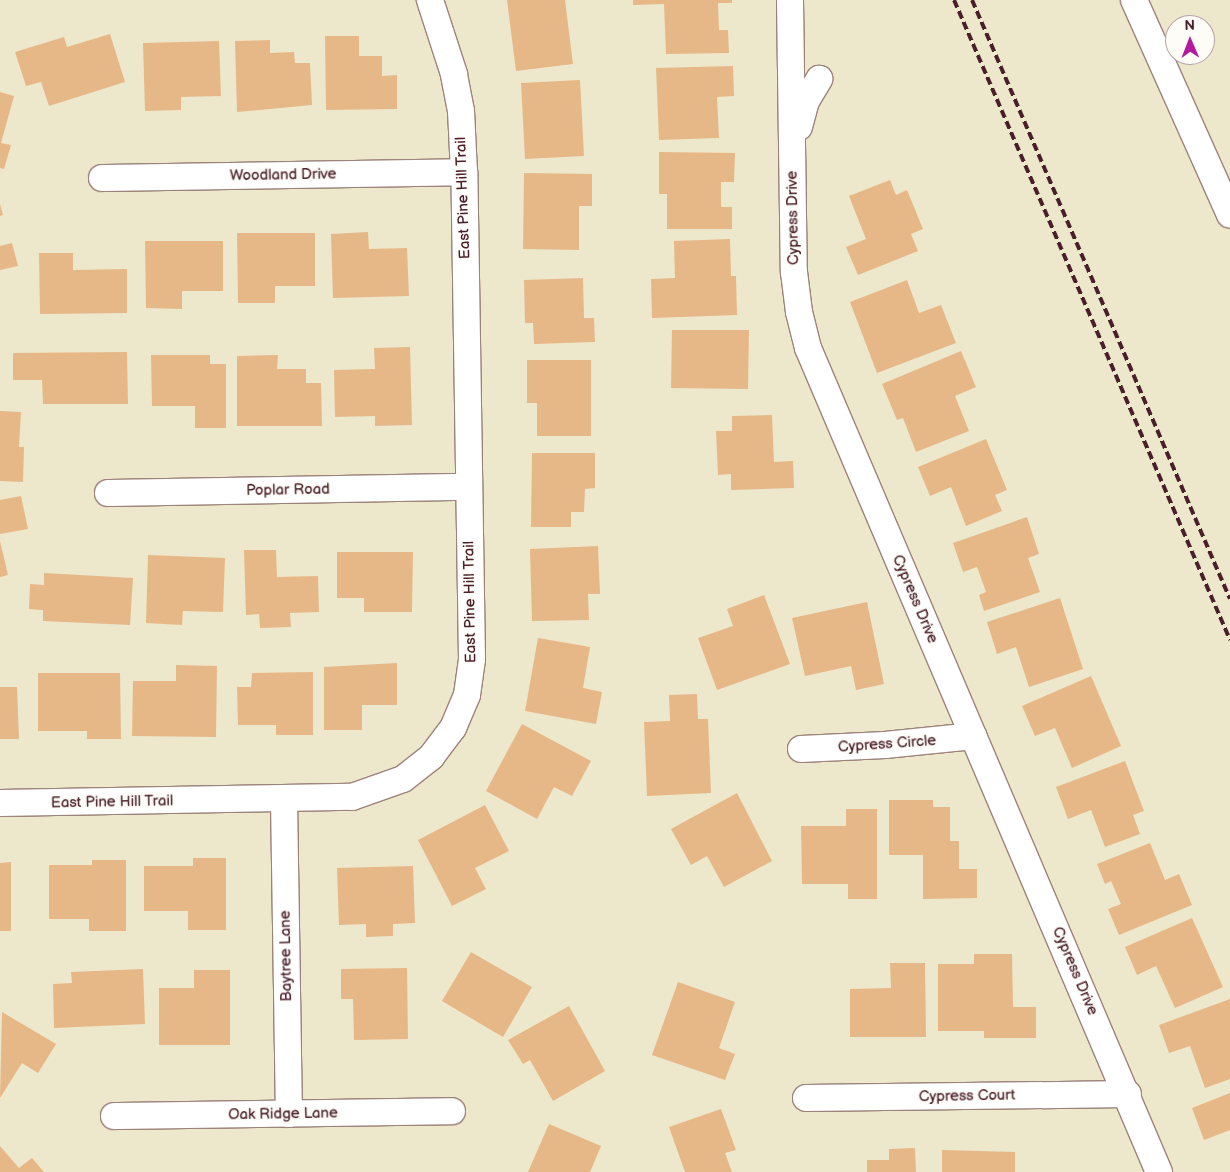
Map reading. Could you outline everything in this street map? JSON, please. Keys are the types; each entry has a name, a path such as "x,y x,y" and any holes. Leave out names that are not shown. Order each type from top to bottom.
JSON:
{"street":[{"name":"East Pine Hill Trail","path":"0,803 352,797 370,793 403,779 431,757 453,728 467,695 472,659 464,172 461,111 454,74 430,0"},
{"name":"Cypress Drive","path":"790,0 794,272 798,312 808,348 1128,1094 1159,1172"},
{"path":"1134,0 1230,215"},
{"path":"792,165 806,101 819,79"},
{"name":"Woodland Drive","path":"102,178 464,172"},
{"name":"Poplar Road","path":"108,493 469,487"},
{"name":"Cypress Circle","path":"801,749 885,746 974,736"},
{"name":"Baytree Lane","path":"284,799 289,1114"},
{"name":"Cypress Court","path":"806,1098 1128,1094"},
{"name":"Oak Ridge Lane","path":"114,1116 452,1111"}],"building":[{"path":"507,0 565,0 573,64 516,71"},
{"path":"633,0 732,0 732,3 718,3 719,30 728,30 729,53 666,54 664,4 633,5"},
{"path":"110,34 125,82 49,106 41,82 26,86 15,52 64,37 67,47"},
{"path":"325,36 359,36 359,56 382,56 382,76 397,75 397,109 326,110"},
{"path":"270,40 270,53 294,52 295,63 310,63 312,105 237,112 235,41"},
{"path":"219,41 221,96 181,97 181,110 145,111 143,43"},
{"path":"733,66 734,96 717,97 719,138 659,140 656,68"},
{"path":"580,80 584,156 525,159 521,83"},
{"path":"0,92 14,96 1,143 11,145 4,169 0,168"},
{"path":"659,152 735,153 734,182 721,182 721,207 732,207 732,229 667,229 667,194 659,194"},
{"path":"524,173 592,174 592,206 579,206 579,250 523,249"},
{"path":"890,180 896,195 907,190 923,229 911,234 918,251 858,275 846,247 866,239 849,196"},
{"path":"0,204 3,215 0,216"},
{"path":"368,232 369,249 407,248 409,296 333,298 331,234"},
{"path":"237,233 315,233 315,286 275,286 275,303 238,303"},
{"path":"730,239 731,276 736,276 737,315 652,318 651,279 675,278 674,241"},
{"path":"145,241 223,241 223,291 182,291 182,309 146,308"},
{"path":"12,243 18,266 0,270 0,246"},
{"path":"39,253 73,253 73,270 127,269 127,313 40,314"},
{"path":"583,278 584,318 594,318 595,342 534,344 533,323 525,323 524,280"},
{"path":"907,280 919,313 941,305 956,343 877,373 850,302"},
{"path":"672,330 749,330 748,389 671,388"},
{"path":"410,347 412,425 375,426 375,416 335,417 334,370 375,369 374,348"},
{"path":"961,351 976,387 955,396 969,431 916,452 903,418 897,420 882,384"},
{"path":"127,352 128,404 43,404 42,380 13,380 13,353"},
{"path":"151,355 210,355 210,364 226,364 226,428 195,428 195,406 152,406"},
{"path":"278,355 277,369 306,369 306,383 321,383 322,426 237,426 237,356"},
{"path":"527,360 591,360 591,436 537,436 537,403 527,403"},
{"path":"0,411 21,412 19,447 24,447 23,482 0,481"},
{"path":"772,415 774,462 793,461 794,488 731,490 731,474 718,475 716,431 732,431 732,416"},
{"path":"986,439 1007,490 995,495 1002,511 966,526 951,487 930,496 918,467"},
{"path":"532,453 595,453 595,488 585,489 584,512 571,512 571,527 531,527"},
{"path":"21,496 28,529 0,534 0,500"},
{"path":"1027,517 1039,554 1028,558 1040,592 984,611 979,595 986,592 977,567 963,572 953,543"},
{"path":"0,541 8,575 0,577"},
{"path":"598,546 600,594 588,594 589,620 532,621 530,549"},
{"path":"244,550 276,550 277,577 318,576 319,612 290,613 291,627 260,628 259,614 246,615"},
{"path":"337,552 413,552 412,612 364,612 364,598 337,598"},
{"path":"148,555 225,558 223,612 183,611 182,625 146,623"},
{"path":"44,573 133,578 130,625 43,621 43,610 29,609 30,584 44,585"},
{"path":"764,595 790,664 717,690 698,638 733,626 727,609"},
{"path":"1060,598 1083,669 1029,687 1016,647 997,654 987,622"},
{"path":"867,602 884,684 856,690 851,666 805,676 792,618"},
{"path":"538,638 590,647 583,688 602,692 596,724 525,711"},
{"path":"397,663 397,705 362,705 362,730 324,730 324,667"},
{"path":"176,665 217,666 216,737 132,736 133,681 176,681"},
{"path":"313,672 313,735 276,735 276,725 238,725 237,687 251,687 252,673"},
{"path":"38,673 120,673 121,739 87,739 87,731 38,731"},
{"path":"1091,676 1121,746 1072,768 1055,728 1035,736 1022,706"},
{"path":"0,687 17,687 19,739 0,739"},
{"path":"697,694 698,719 708,719 711,793 647,796 644,722 670,721 669,695"},
{"path":"522,724 591,761 572,796 554,787 537,819 486,791"},
{"path":"1125,761 1144,811 1133,815 1140,834 1105,847 1091,810 1068,819 1056,787"},
{"path":"737,793 772,861 724,887 707,856 691,865 671,829"},
{"path":"889,800 933,800 933,807 950,807 950,841 959,841 959,869 977,869 977,898 923,899 923,855 889,855"},
{"path":"485,805 509,851 475,868 486,889 452,906 418,840"},
{"path":"846,809 877,809 877,899 848,899 848,884 802,884 801,826 846,826"},
{"path":"1150,843 1165,880 1179,874 1192,905 1119,935 1108,909 1121,904 1111,881 1105,884 1097,864"},
{"path":"193,858 226,858 226,930 188,930 188,911 144,911 144,866 193,866"},
{"path":"92,860 126,860 126,931 89,931 89,919 49,919 49,865 92,865"},
{"path":"11,862 11,931 0,931 0,863"},
{"path":"413,866 415,923 393,924 393,936 366,937 366,924 339,925 337,868"},
{"path":"1192,918 1223,987 1175,1008 1156,966 1137,975 1125,947"},
{"path":"471,952 532,987 503,1037 442,1001"},
{"path":"974,954 1012,954 1013,1007 1036,1007 1036,1038 984,1038 984,1031 938,1031 938,964 974,964"},
{"path":"890,963 925,963 926,1037 850,1037 850,989 891,988"},
{"path":"407,968 408,1039 354,1040 353,999 341,999 341,969"},
{"path":"143,969 145,1024 54,1028 53,984 72,983 71,972"},
{"path":"194,970 230,970 230,1045 159,1045 159,988 194,988"},
{"path":"678,982 735,1002 719,1048 735,1054 725,1080 652,1055"},
{"path":"1230,999 1230,1079 1205,1088 1190,1046 1169,1053 1159,1025"},
{"path":"569,1006 605,1071 553,1101 530,1060 523,1064 508,1040"},
{"path":"2,1012 56,1044 38,1073 22,1063 0,1098"},
{"path":"1230,1093 1230,1130 1204,1140 1192,1108"},
{"path":"721,1109 736,1150 725,1153 732,1172 685,1172 669,1127"},
{"path":"549,1124 601,1146 590,1172 528,1172"},
{"path":"0,1146 19,1168 32,1158 44,1172 0,1172"},
{"path":"915,1148 916,1172 867,1172 867,1160 889,1160 889,1149"},
{"path":"942,1150 1015,1152 1015,1172 942,1172"}],"railway":[{"path":"954,0 1230,640"},
{"path":"972,0 1230,599"}]}
